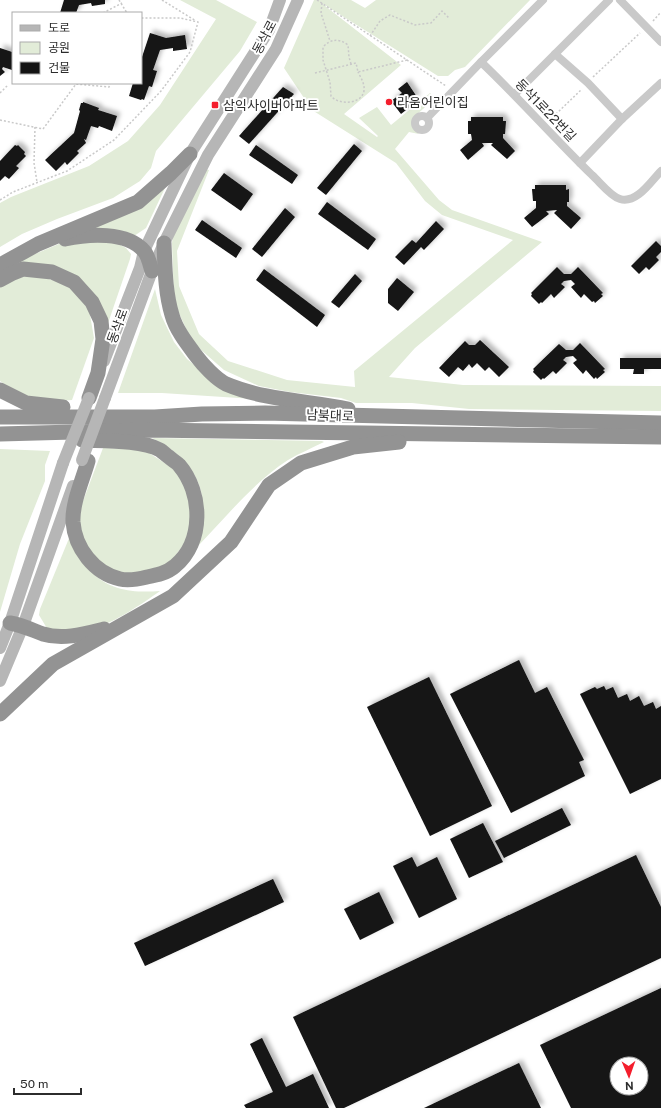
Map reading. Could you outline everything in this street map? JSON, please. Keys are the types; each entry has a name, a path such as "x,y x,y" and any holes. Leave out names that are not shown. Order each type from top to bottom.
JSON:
{"highway":[{"path":"0,265 38,244 138,202 190,154"},
{"path":"38,244 75,237 99,235 129,240 144,251 152,271"},
{"path":"164,243 166,280 172,316 186,341 203,364 224,383 248,392 396,417"},
{"path":"0,280 23,269 52,272 74,282 92,302 101,320 103,339 98,373 89,398"},
{"path":"0,390 26,403 52,407 202,414"},
{"name":"남북대로","path":"0,417 155,417 202,414 265,413 661,423"},
{"name":"남북대로","path":"1,434 148,430 661,438"},
{"path":"1,434 140,443 160,450 179,465 189,481 196,501 198,517 194,538 185,556 174,567 161,574 139,578 121,579 105,573 92,563 85,555 79,545 73,522 73,510 85,460"},
{"path":"0,714 53,664 173,596 231,542 269,485 301,463 353,447 444,435"},
{"path":"16,624 43,634 57,637 74,636 126,623"}],"main road":[{"name":"동삭로","path":"0,680 63,463 140,268 144,251 190,154 269,30 280,0"},
{"name":"동삭로","path":"0,648 16,624 85,460 105,398 152,271 164,243 208,156 276,48 298,0"}],"street":[{"path":"427,118 543,0"},
{"path":"514,94 609,0"},
{"path":"620,0 661,42"},
{"path":"555,54 588,83 622,119"},
{"name":"동삭1로22번길","path":"481,62 580,163 612,194 620,199 630,199 637,196 661,171"},
{"path":"580,163 622,119 661,83"}],"path":[{"path":"119,0 126,12"},
{"path":"162,0 198,22"},
{"path":"317,0 446,86"},
{"path":"105,12 122,3"},
{"path":"322,3 321,14 330,41"},
{"path":"370,36 380,21 390,15 415,25 431,24 442,11 449,18"},
{"path":"650,24 661,12"},
{"path":"142,18 180,18 198,22"},
{"path":"0,200 13,192 67,170 114,140 161,91 190,52 198,22"},
{"path":"592,79 642,32"},
{"path":"315,73 327,70 351,64 356,63 358,72 363,82 364,90 362,96 353,101 340,102 334,100 330,96 330,82 327,70 322,52 323,48 330,41 338,40 348,45 351,64"},
{"path":"358,72 407,60"},
{"path":"0,120 43,129 76,84 109,87 110,84"},
{"path":"0,93 8,85"},
{"path":"556,114 584,87"},
{"path":"35,127 34,163 37,182"}],"green space":[{"path":"180,0 216,0 257,22 240,51 156,151 151,168 140,181 113,198 22,234 0,247 0,203 11,197 89,166 128,141 160,105 216,19"},
{"path":"314,0 351,0 365,8 376,0 530,0 465,67 455,70 448,76 438,76 320,2 401,65 344,114 377,137 378,136 359,118 377,107 391,125 430,93 432,95 432,101 414,117 413,122 415,130 419,134 409,132 395,149 439,200 452,210 542,242 415,348 389,377 463,385 661,386 661,411 469,409 412,403 356,403 341,398 290,392 259,386 224,370 192,342 174,302 172,243 173,235 204,169 209,170 177,251 179,286 199,334 228,361 287,380 355,387 354,371 513,240 442,215 425,201 396,163 312,110 284,68"},
{"path":"165,188 146,228 134,236 89,230"},
{"path":"66,241 115,242 126,248 131,254 105,332 70,275 0,272 23,259"},
{"path":"29,274 68,284 89,309 94,338 72,400 44,402 13,391 0,381 0,286"},
{"path":"155,289 161,315 174,342 187,359 204,373 254,399 162,393 118,393"},
{"path":"152,438 324,442 288,460 276,469 252,489 198,546 202,502 200,487 191,469 184,461 169,448"},
{"path":"103,448 140,449 146,451 174,469 182,481 192,501 189,537 170,563 135,576 106,569 88,551 78,522 80,509"},
{"path":"0,449 50,451 45,465 45,481 20,544 0,612"},
{"path":"72,531 93,573 107,584 124,590 142,592 160,591 120,617 95,628 78,630 48,630 39,615 40,609"}],"building":[{"path":"64,0 105,0 105,4 92,6 91,3 79,5 76,12 60,12"},
{"path":"150,33 166,38 185,35 187,49 173,51 173,48 160,50 153,70 157,71 152,87 149,86 144,100 129,96 133,84 142,84 142,57"},
{"path":"0,48 12,52 12,70 3,67 2,69 5,72 0,76"},
{"path":"407,82 417,97 408,103 411,106 401,114 391,101 402,93 398,89"},
{"path":"283,87 294,94 249,144 239,136"},
{"path":"83,102 99,108 98,110 117,116 112,131 99,126 98,128 91,126 86,140 84,139 86,143 77,151 79,153 67,165 65,162 56,171 45,160 74,133 81,103"},
{"path":"471,117 503,117 503,121 506,121 505,134 503,134 503,138 515,151 507,159 491,145 493,143 482,143 484,146 468,160 460,150 472,140 471,134 468,134 468,121 471,121"},
{"path":"354,144 362,151 326,195 317,188"},
{"path":"15,145 18,145 25,152 24,154 26,156 16,166 19,168 9,179 5,176 0,181 0,161"},
{"path":"256,145 298,175 292,184 249,155"},
{"path":"224,173 253,194 241,211 211,190"},
{"path":"535,185 566,185 566,190 569,189 569,202 567,202 567,206 581,218 571,229 554,213 557,210 546,211 549,214 532,227 524,218 536,208 536,201 533,201 532,189 535,189"},
{"path":"327,202 376,239 368,250 318,214"},
{"path":"285,208 295,217 262,257 252,249"},
{"path":"202,220 242,248 236,258 195,230"},
{"path":"436,221 444,229 424,250 421,247 404,265 395,257 412,240 416,243"},
{"path":"656,241 661,246 661,252 656,257 659,260 649,270 646,267 639,274 631,266"},
{"path":"557,267 564,274 571,274 578,267 603,293 601,294 603,296 595,303 584,294 581,298 571,287 575,284 571,280 564,281 561,284 565,287 554,298 551,294 539,304 531,296 531,293"},
{"path":"264,269 325,315 317,327 256,280"},
{"path":"355,274 362,281 339,308 331,302"},
{"path":"397,278 414,292 398,311 388,303 388,289"},
{"path":"480,340 509,367 499,377 489,367 485,371 477,363 472,368 469,364 463,371 458,367 449,377 439,368 465,341 469,345 475,345"},
{"path":"580,343 605,369 603,370 605,372 597,379 596,377 594,379 586,370 583,374 573,363 577,360 573,356 566,357 563,360 567,363 556,374 553,371 544,379 543,378 541,380 533,372 533,369 559,344 566,350 573,350"},
{"path":"620,358 661,358 661,369 644,369 644,374 633,374 634,369 620,369"},
{"path":"519,660 535,693 547,687 584,760 579,762 585,776 511,813 450,694"},
{"path":"429,677 492,806 430,836 367,707"},
{"path":"604,686 606,690 613,687 618,698 627,694 630,701 639,696 644,706 653,702 656,709 661,706 661,779 630,794 580,694 595,687 597,689"},
{"path":"562,808 571,825 504,858 495,841"},
{"path":"483,823 503,862 469,878 450,839"},
{"path":"636,855 661,907 661,958 344,1108 336,1108 293,1017"},
{"path":"412,857 417,867 437,857 457,899 419,918 393,866"},
{"path":"273,879 284,902 145,966 134,943"},
{"path":"379,892 394,923 360,940 344,909"},
{"path":"661,988 661,1108 571,1108 540,1045"},
{"path":"262,1038 286,1087 313,1074 329,1108 246,1108 244,1105 273,1092 250,1044"},
{"path":"519,1063 541,1108 424,1108"}],"place":[{"name":"라움어린이집","path":"389,102"},
{"name":"삼익사이버아파트","path":"215,105"}]}
